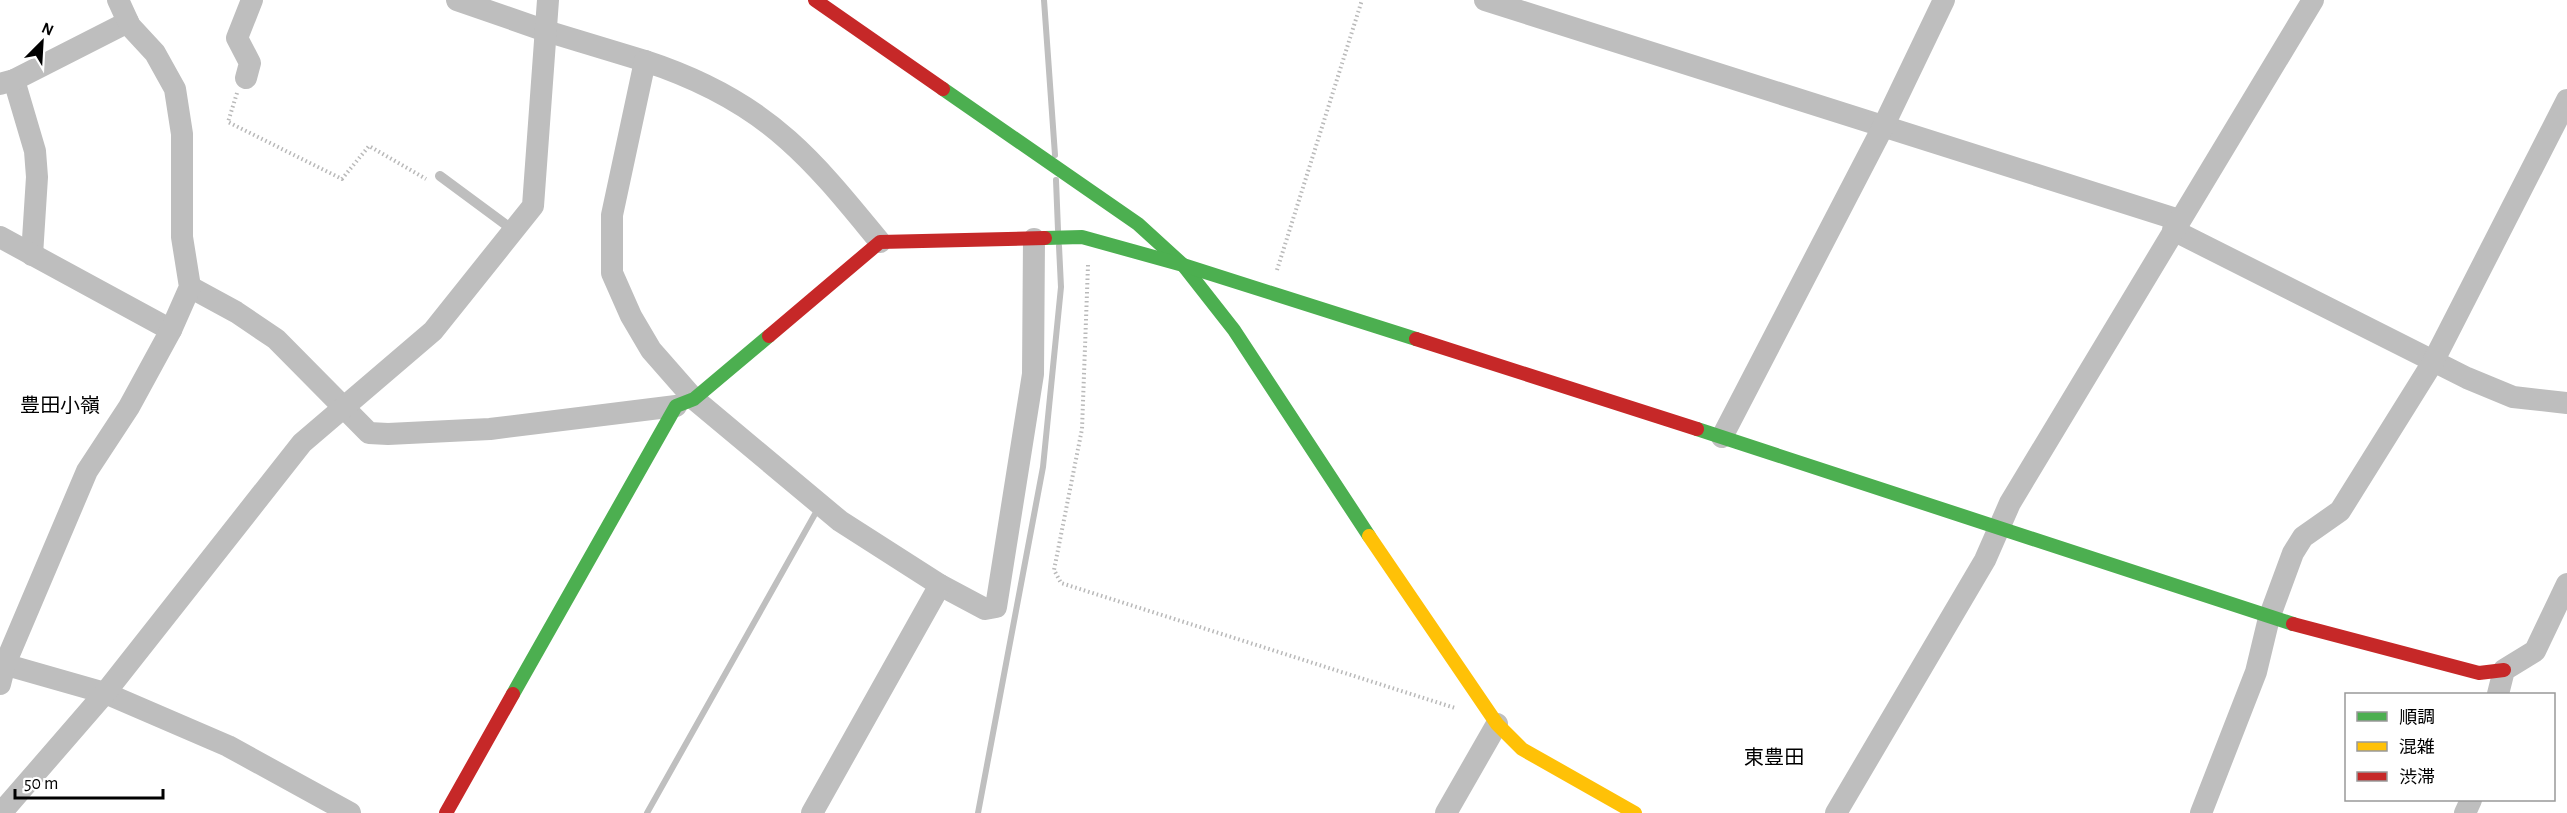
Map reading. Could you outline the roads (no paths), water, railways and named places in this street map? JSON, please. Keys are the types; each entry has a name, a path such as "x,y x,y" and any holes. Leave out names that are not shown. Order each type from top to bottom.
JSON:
{"street":[{"path":"118,0 128,22 155,53 176,89 182,134 182,237 190,287 171,330 129,407 87,471 2,670 105,693 228,746 350,813"},
{"path":"246,78 250,63 237,38 252,0"},
{"path":"457,0 546,32 681,73 729,97 788,139 831,184 880,242"},
{"path":"1,813 105,693 302,443 433,331 532,206 548,0"},
{"path":"815,0 1138,224 1183,265 1234,330 1482,705 1497,724 1522,749 1635,813"},
{"path":"1485,0 1883,127 2176,225 2433,362 2513,397 2567,404"},
{"path":"1722,437 1883,127 1944,0"},
{"path":"1836,813 1985,561 2010,503 2313,0"},
{"path":"32,255 37,177 35,151 7,82 128,22"},
{"path":"645,61 612,215 612,273 631,316 651,350 685,402 840,521 940,585 985,609 996,607 1033,374 1034,239"},
{"path":"2201,813 2256,672 2269,618 2293,553 2303,537 2340,511 2433,362 2567,100"},
{"path":"0,237 171,330"},
{"path":"446,813 685,402 880,242 1085,238 1183,265 1722,437 2269,618 2479,673 2504,670 2535,651 2567,584"},
{"path":"190,287 236,312 276,339 369,433 490,429 685,402"},
{"path":"812,813 940,585"},
{"path":"2498,693 2504,670"},
{"path":"1446,813 1497,724"}],"lane":[{"path":"441,176 513,230"}],"waterway":[{"path":"1044,0 1055,155"},
{"path":"1056,180 1058,230"},
{"path":"978,813 1043,467 1061,287 1059,246"},
{"path":"647,813 815,514"}],"district":[{"name":"豊田小嶺","path":"60,406"},
{"name":"東豊田","path":"1774,758"}]}
